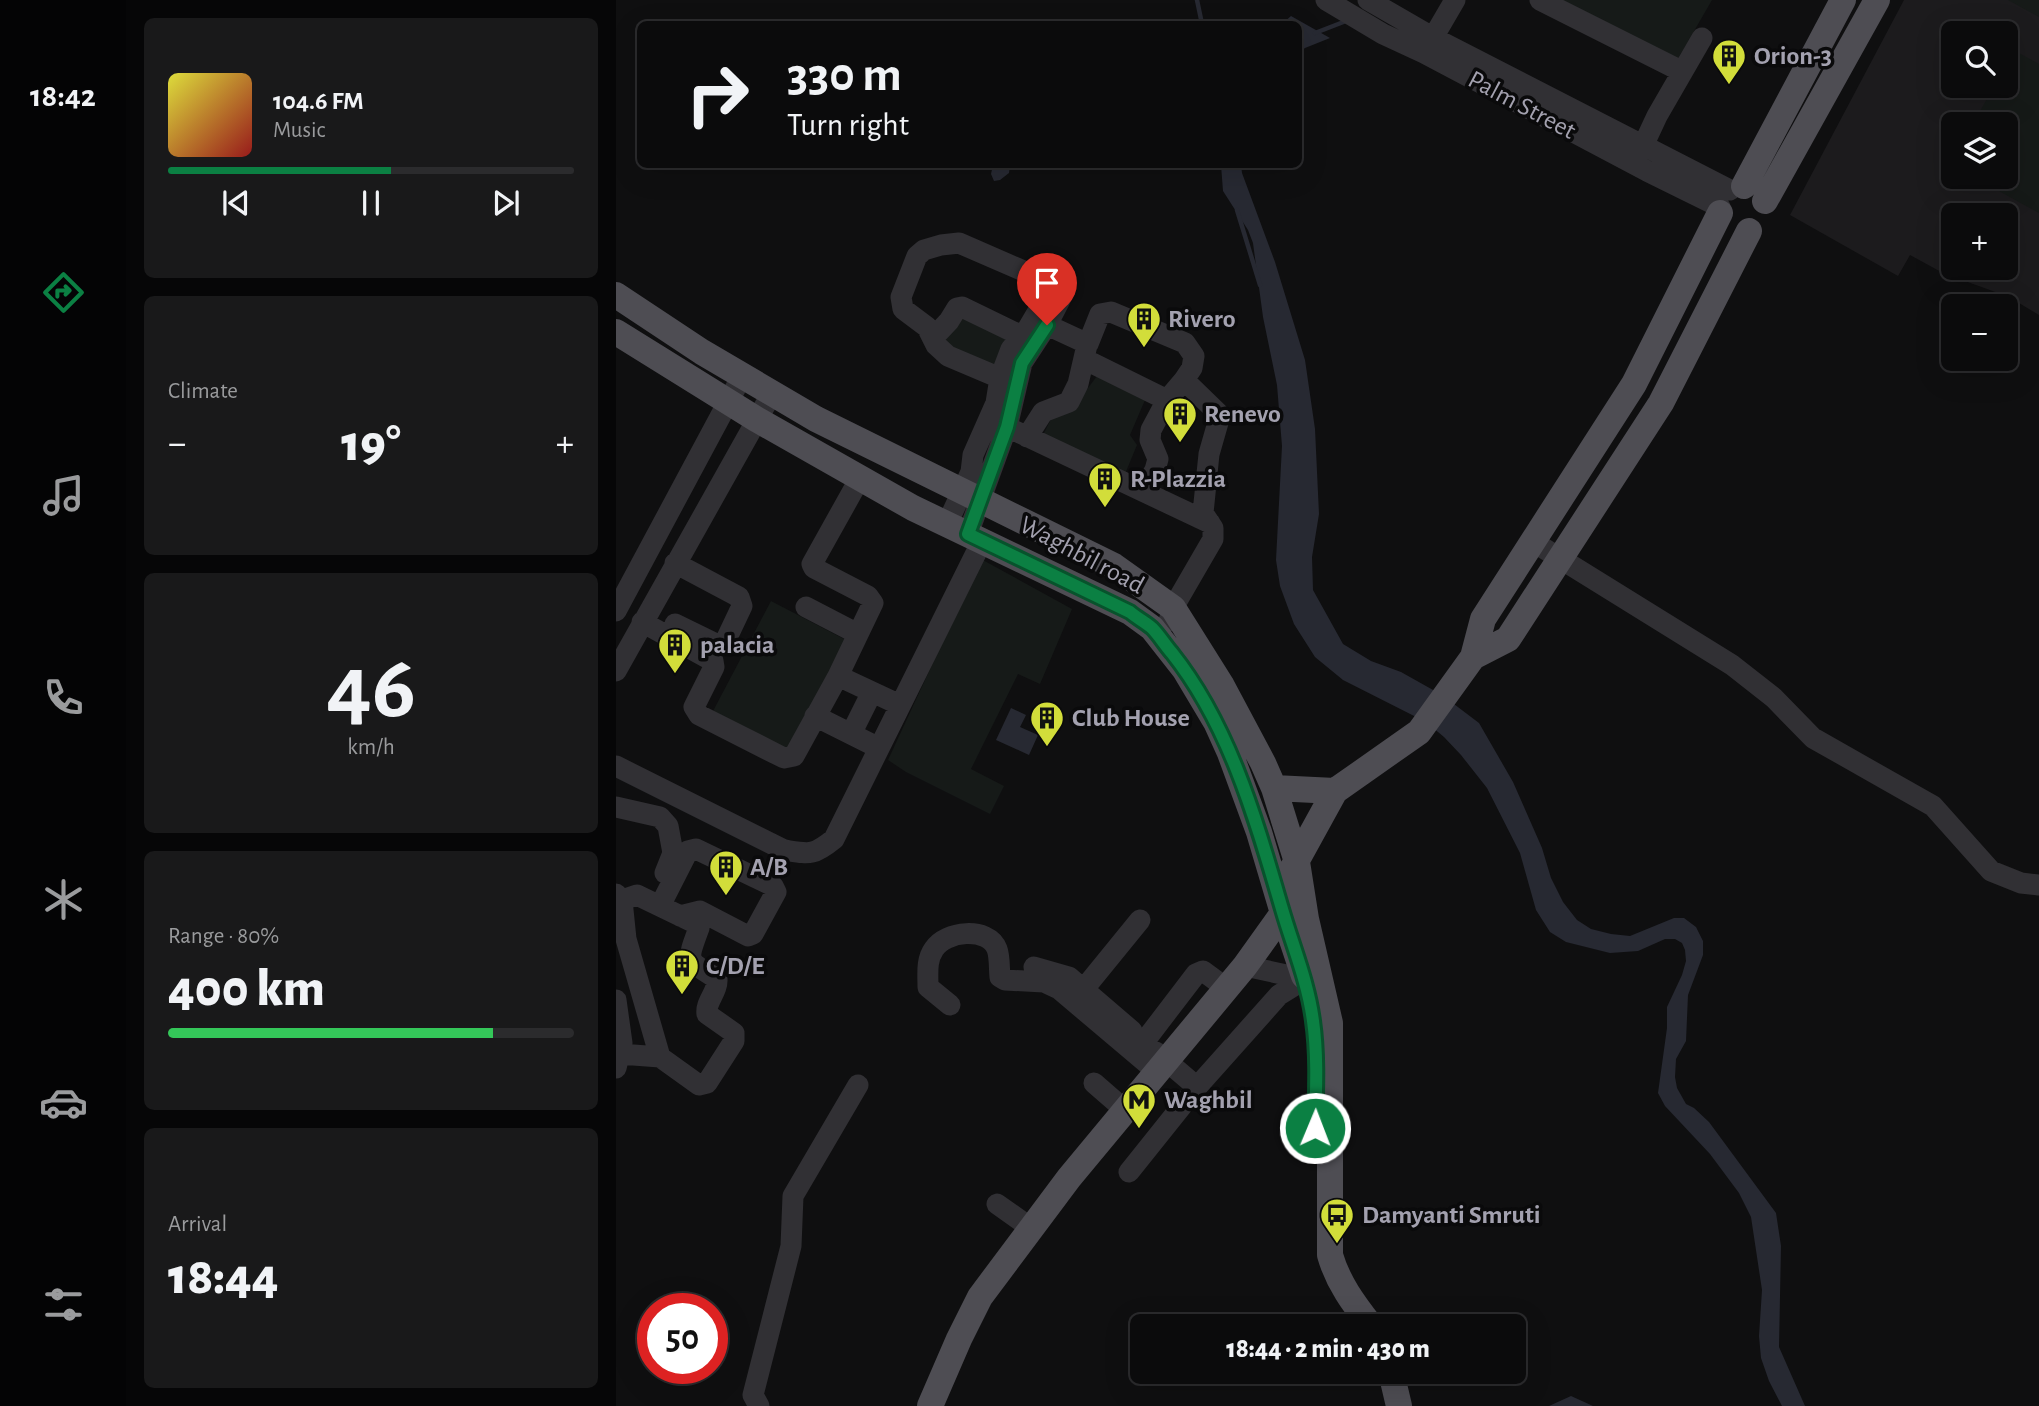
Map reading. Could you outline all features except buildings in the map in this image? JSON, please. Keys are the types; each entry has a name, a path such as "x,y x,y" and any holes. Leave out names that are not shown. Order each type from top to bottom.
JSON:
{"main road":[{"path":"930,1406 980,1297 1069,1178 1245,966 1280,903 1297,862 1335,791 1419,733 1473,657 1483,619 1634,384 1843,0"},
{"path":"1736,199 1877,0"},
{"path":"1473,657 1508,639 1661,403 1749,231 1758,227 1765,218 1736,199"},
{"name":"Waghbil road","path":"616,295 702,352 816,419 1114,566 1173,608 1222,686 1272,782 1297,862 1313,976 1314,1023 1323,1051 1322,1248 1313,1260 1337,1295 1345,1314"},
{"path":"640,348 655,321"},
{"name":"Waghbil road","path":"616,332 727,402 913,508 1130,612 1152,628 1185,670 1216,722 1242,786 1280,903 1313,976"},
{"path":"802,445 816,419"},
{"path":"1242,786 1272,782 1335,791"},
{"name":"Waghbil road","path":"1337,1295 1358,1314"},
{"path":"1376,1384 1381,1406"},
{"path":"1394,1384 1399,1406"}],"street":[{"name":"Palm Street","path":"1326,0 1383,34 1429,45 1647,172 1736,199"},
{"path":"1429,45 1455,0"},
{"path":"1540,0 1681,71"},
{"path":"1376,5 1429,45 1643,146 1736,199"},
{"path":"1643,146 1681,71 1702,38"},
{"path":"616,766 784,850 804,853 819,851 834,839 900,705 966,533 973,455 996,403 1000,378 1012,349 1041,306 1044,294 1035,276 959,243 924,250 917,256 901,297 904,309 927,327 936,345 948,356 1000,378"},
{"path":"971,497 1007,427 1022,363 1061,298"},
{"path":"933,338 957,308 962,307 1022,336"},
{"path":"1027,437 1043,412 1069,402 1078,384 1086,351 1100,314 1111,312 1185,343 1194,356 1192,368 1167,400 1151,430 1150,440 1158,459 1143,491"},
{"path":"1047,325 1167,400"},
{"path":"617,607 742,376"},
{"path":"1163,642 1173,608 1213,539 1213,528 1203,513 1209,454 1219,419 1218,413 1184,380"},
{"path":"616,671 772,393"},
{"path":"1007,427 1210,523"},
{"path":"631,584 649,610 713,661 714,667 694,708 699,715 784,758 793,756 838,676 873,603 868,596 814,568 812,564 860,478"},
{"path":"661,527 688,541"},
{"path":"1532,541 1732,665 1774,698 1813,738 1933,807 1991,871 2021,883 2039,885"},
{"path":"649,610 717,646 724,644 742,606 739,597 676,563"},
{"path":"806,607 858,634"},
{"path":"838,676 900,705"},
{"path":"851,734 872,692"},
{"path":"815,716 879,748"},
{"path":"616,807 660,817 668,826 673,853 655,904"},
{"path":"655,904 688,851 696,849 773,886 776,892 753,934 748,936 700,911 680,916"},
{"path":"637,895 695,923 699,928 689,954 691,962 717,979 718,986 706,1009 707,1014 734,1033 734,1041 706,1083 699,1086 660,1057 626,939 618,899 637,895"},
{"path":"1083,990 1140,920"},
{"path":"950,1005 928,987 928,962 934,948 943,939 955,934 971,933 993,943 997,949 1000,976 1004,980 1044,982 1059,989 1161,1065 1197,1087"},
{"path":"1245,966 1313,976"},
{"path":"1034,967 1069,977 1144,1042 1161,1065"},
{"path":"1144,1042 1196,974 1203,971 1226,988"},
{"path":"1129,1172 1197,1087 1279,995 1313,976"},
{"path":"616,999 622,1043 618,1061 660,1057"},
{"path":"1094,1083 1125,1110"},
{"path":"760,1406 753,1395 791,1246 793,1196 858,1085"},
{"path":"997,1205 1031,1228"}],"shaded area":[{"path":"1553,0 1712,0 1675,64"},
{"path":"1904,0 2039,0 2039,315 2018,302 2018,294 2001,294 1962,280 2018,280 2018,203 1941,203 1941,272 1910,255 1898,276 1790,215"},
{"path":"2008,0 2039,0 2039,17"},
{"path":"1291,16 1300,21 1285,21"},
{"path":"1302,22 1330,38 1302,50"},
{"path":"2018,53 2039,64 2039,213 1995,189 2018,189 2018,112 1980,112 1987,98 2018,98"},
{"path":"992,168 1010,168 1009,173 1000,180 994,181"},
{"path":"1221,168 1241,168 1275,262 1305,360 1315,429 1319,514 1312,557 1313,590 1343,644 1371,661 1401,672 1442,695 1479,723 1513,782 1542,848 1551,878 1563,902 1577,920 1591,929 1630,936 1674,918 1684,918 1696,927 1703,941 1703,955 1688,995 1686,1041 1676,1059 1677,1088 1686,1104 1709,1122 1776,1213 1781,1246 1779,1347 1805,1406 1782,1406 1761,1358 1759,1336 1762,1290 1751,1217 1739,1193 1710,1154 1665,1106 1658,1093 1667,1028 1667,1007 1686,961 1682,943 1675,939 1665,939 1638,951 1610,953 1566,942 1550,932 1536,910 1520,853 1487,788 1461,755 1426,722 1343,680 1315,657 1294,624 1280,586 1276,560 1282,446 1277,385 1263,317 1253,243 1248,230 1223,191"},
{"path":"959,312 1008,336 992,370 943,346"},
{"path":"1097,376 1148,393 1130,435 1137,445 1125,474 1042,437 1056,409 1082,396"},
{"path":"981,559 1072,609 1040,684 1018,674 971,769 1004,786 990,814 906,772 888,760"},
{"path":"771,601 846,640 787,753 712,713"},
{"path":"1011,708 1026,715 1020,727 1038,735 1029,755 996,740"},
{"path":"1571,1396 1593,1406 1549,1406"}],"waterway":[{"path":"1197,0 1201,21"},
{"path":"1315,33 1346,21"},
{"path":"1237,210 1260,285"}],"place":[{"name":"Orion-3","path":"1729,86"},
{"name":"Rivero","path":"1144,349"},
{"name":"Renevo","path":"1180,444"},
{"name":"R-Plazzia","path":"1105,509"},
{"name":"palacia","path":"675,675"},
{"name":"Club House","path":"1047,748"},
{"name":"A/B","path":"726,897"},
{"name":"C/D/E","path":"682,996"},
{"name":"Waghbil","path":"1139,1130"},
{"name":"Damyanti Smruti","path":"1337,1245"}],"route":[{"path":"1047,325 1022,363 1007,427 968,534 1130,612 1152,628 1185,670 1216,722 1259,832 1305,979 1314,1023 1315,1128"}]}
